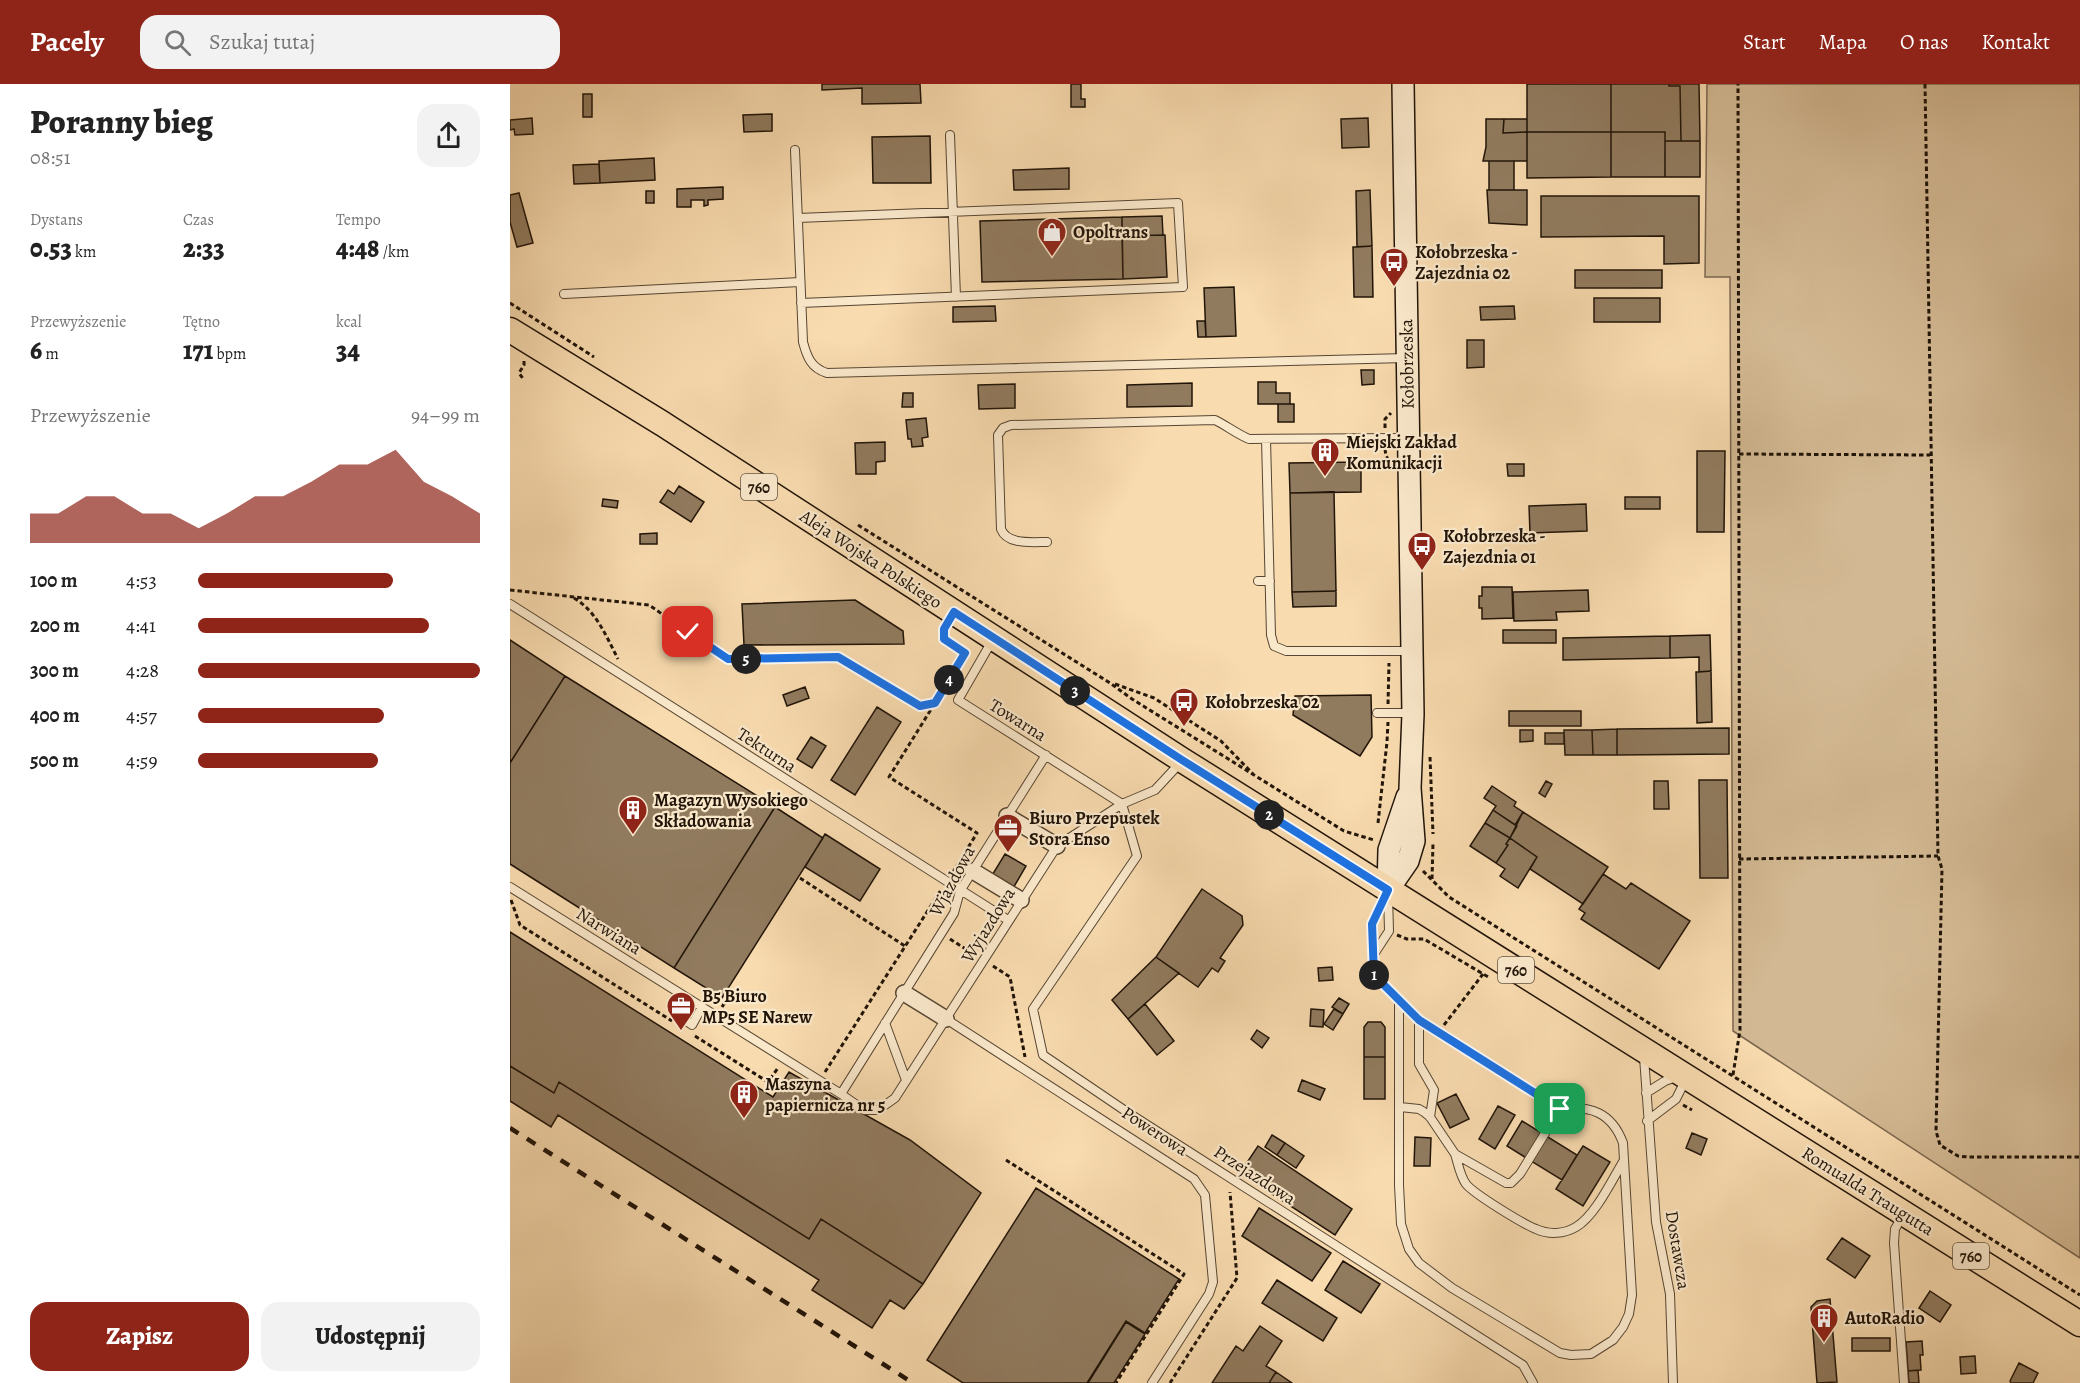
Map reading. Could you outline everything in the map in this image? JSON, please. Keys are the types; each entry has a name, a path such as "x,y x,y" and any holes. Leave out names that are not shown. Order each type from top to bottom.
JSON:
{"main road":[{"name":"Aleja Wojska Polskiego","path":"510,330 663,424 1182,760 1688,1077"},
{"name":"Romualda Traugutta","path":"1688,1077 2080,1324"}],"street":[{"name":"Kołobrzeska","path":"1388,890 1389,849 1410,788 1413,714 1403,84"},
{"path":"1007,816 1057,846"},
{"path":"972,871 1021,900"},
{"name":"Powerowa","path":"904,993 946,1019"}],"lane":[{"path":"950,135 956,297"},
{"path":"795,150 803,342 807,358 817,370 827,373 1407,358"},
{"path":"798,218 1178,203 1183,287 801,303"},
{"path":"564,294 800,282"},
{"path":"1047,543 1013,540 1003,534 1001,529 999,435 1003,428 1011,424 1215,420 1249,439 1408,438"},
{"path":"1266,439 1271,636 1274,646 1286,651 1412,651"},
{"path":"1258,581 1270,580"},
{"name":"Tekturna","path":"510,603 1008,920"},
{"name":"Towarna","path":"994,638 958,700 1122,804"},
{"path":"1377,713 1413,714"},
{"name":"Wjazdowa","path":"842,1094 954,913 960,891 972,871 1047,755"},
{"name":"Wyjazdowa","path":"842,1094 864,1110 878,1110 895,1098 1057,846 1122,804 1155,790 1182,760"},
{"name":"Przejazdowa","path":"1122,804 1137,856 1033,1009 1043,1054 1523,1365 1533,1383"},
{"name":"Narwiana","path":"514,889 842,1094"},
{"path":"1374,954 1389,931 1388,890"},
{"path":"1388,890 1372,924 1374,975 1399,1002 1419,1020 1560,1109 1583,1108 1603,1115 1618,1130 1623,1143 1632,1295 1629,1314 1618,1334 1604,1347 1585,1356 1560,1353 1452,1288 1425,1268 1409,1249 1401,1224 1399,1185 1399,1002"},
{"path":"692,1000 682,1018 692,1024 702,1007"},
{"name":"Powerowa","path":"946,1019 1194,1179 1206,1195 1213,1282 1209,1294 1152,1383"},
{"path":"1419,1020 1419,1064 1434,1090 1430,1118"},
{"path":"885,1023 906,1080"},
{"name":"Dostawcza","path":"1644,1049 1647,1121 1656,1222 1670,1294 1673,1383"},
{"path":"1646,1093 1665,1081 1676,1077 1688,1077 1676,1100 1647,1121"},
{"path":"1400,1107 1419,1109 1430,1118 1455,1154 1464,1180 1474,1192 1536,1229 1548,1233 1563,1233 1587,1220 1624,1160"},
{"path":"1455,1154 1506,1183 1511,1183 1520,1174 1560,1109"},
{"path":"1904,1214 1895,1229 1894,1243 1904,1383"}],"path":[{"path":"1733,1076 1740,1029 1738,84"},
{"path":"1925,84 1938,856 1942,869 1936,1131 1940,1145 1958,1156 2080,1157"},
{"path":"523,356 524,365 519,373 524,380"},
{"path":"1391,409 1391,414 1385,419 1385,438 1386,456 1392,466"},
{"path":"1739,453 1930,455"},
{"path":"510,590 649,605 728,659 838,657 920,706 935,703"},
{"path":"820,1080 977,833 889,777 965,653 944,639 944,629 954,612"},
{"path":"1377,825 1387,742 1389,651"},
{"path":"1259,779 1221,741 1154,698 1110,683 1132,699 1259,779 1344,831 1374,840 1376,835"},
{"path":"1739,859 1938,856"},
{"path":"1426,873 1449,897 2080,1295"},
{"path":"800,879 905,946"},
{"path":"514,889 511,901 520,925 680,1026"},
{"path":"1389,931 1407,939 1424,939 1493,980"},
{"path":"1438,1032 1483,974"},
{"path":"690,1032 768,1082 780,1064"},
{"path":"1676,1100 1692,1110"},
{"path":"1006,1160 1184,1274 1116,1383"}],"shaded area":[{"path":"1707,84 2080,84 2080,1258 1733,1031 1730,277 1705,277"}],"building":[{"path":"822,84 920,84 921,103 862,104 862,88 822,90"},
{"path":"1071,84 1081,84 1081,99 1085,99 1085,107 1071,107"},
{"path":"1527,84 1611,84 1611,132 1527,132"},
{"path":"1611,84 1680,86 1681,141 1665,141 1665,132 1611,132"},
{"path":"1669,84 1699,84 1700,141 1681,141 1680,86 1669,86"},
{"path":"583,94 592,94 592,117 583,117"},
{"path":"772,114 772,131 744,132 743,115"},
{"path":"532,118 533,134 515,135 514,129 510,130 510,120"},
{"path":"1368,118 1369,147 1342,148 1341,119"},
{"path":"1486,119 1504,119 1503,133 1527,132 1527,161 1483,161 1486,147"},
{"path":"1504,119 1527,119 1527,132 1503,133"},
{"path":"1527,132 1611,132 1611,177 1527,178"},
{"path":"1611,132 1665,132 1665,177 1611,177"},
{"path":"930,136 931,183 873,183 872,137"},
{"path":"1665,141 1700,141 1700,177 1665,177"},
{"path":"654,158 655,180 600,183 599,161"},
{"path":"1489,161 1514,161 1514,190 1489,190"},
{"path":"599,164 600,183 574,184 573,165"},
{"path":"1069,168 1069,189 1014,190 1013,170"},
{"path":"723,187 723,199 708,200 708,205 704,206 704,200 691,200 691,207 677,207 677,189"},
{"path":"1370,190 1372,246 1357,247 1356,191"},
{"path":"1487,190 1527,190 1527,225 1489,223"},
{"path":"646,191 654,191 654,203 646,203"},
{"path":"519,193 533,243 517,247 510,222 510,195"},
{"path":"1541,196 1699,196 1699,263 1664,264 1664,236 1541,237"},
{"path":"1162,216 1163,235 1122,236 1122,217"},
{"name":"Opoltrans","path":"1122,217 1123,279 982,282 980,221"},
{"path":"1165,235 1167,277 1123,279 1122,236"},
{"path":"1372,246 1373,297 1354,297 1353,247"},
{"path":"1575,270 1662,270 1662,288 1575,288"},
{"path":"1234,287 1236,336 1206,337 1204,288"},
{"path":"1594,298 1660,298 1660,322 1594,322"},
{"path":"995,306 996,321 953,322 953,307"},
{"path":"1514,306 1515,319 1481,320 1480,307"},
{"path":"1197,321 1205,321 1206,337 1198,337"},
{"path":"1467,340 1484,340 1484,367 1467,368"},
{"path":"1361,370 1374,370 1374,384 1362,385"},
{"path":"1258,382 1276,382 1276,393 1290,393 1290,404 1258,404"},
{"path":"1192,383 1192,406 1127,407 1127,385"},
{"path":"1015,384 1015,408 979,409 978,385"},
{"path":"903,393 913,393 913,407 902,407"},
{"path":"1278,404 1294,404 1294,422 1278,422"},
{"path":"926,418 928,437 922,438 923,446 912,447 911,439 908,439 906,420"},
{"path":"885,442 885,461 876,462 876,474 856,474 855,443"},
{"path":"1697,451 1725,451 1724,532 1697,532"},
{"name":"Miejski Zakład Komunikacji","path":"1361,462 1361,492 1290,493 1289,463"},
{"path":"1507,464 1524,464 1524,476 1508,476"},
{"path":"679,486 704,502 691,522 660,502 668,490 674,494"},
{"path":"1334,492 1336,591 1292,592 1290,493"},
{"path":"1625,497 1660,497 1660,509 1625,509"},
{"path":"603,499 618,501 617,508 602,506"},
{"path":"1586,504 1587,531 1530,533 1529,506"},
{"path":"657,533 657,544 640,544 640,534"},
{"path":"1482,587 1512,587 1513,618 1482,619 1479,596 1482,596"},
{"path":"1588,590 1589,611 1556,612 1557,620 1514,621 1513,592"},
{"path":"1336,591 1336,606 1293,607 1292,592"},
{"path":"855,600 903,631 904,644 744,645 742,604"},
{"path":"1503,630 1556,630 1556,643 1503,643"},
{"path":"1710,635 1711,671 1699,672 1699,657 1670,658 1670,636"},
{"path":"1670,636 1670,658 1563,660 1563,638"},
{"path":"510,640 565,676 510,763"},
{"path":"1711,671 1712,722 1697,723 1696,672"},
{"name":"Magazyn Wysokiego Składowania","path":"565,676 775,807 674,968 510,864 510,763"},
{"path":"805,687 809,698 787,706 783,695"},
{"path":"1371,695 1372,737 1360,756 1293,715 1295,696"},
{"path":"877,707 901,722 855,795 831,780"},
{"path":"1509,711 1581,711 1581,726 1509,726"},
{"path":"1729,728 1729,754 1617,755 1617,729"},
{"path":"1617,729 1617,755 1593,755 1592,730"},
{"path":"1520,730 1533,730 1533,741 1520,742"},
{"path":"1564,730 1592,730 1593,755 1565,755"},
{"path":"1545,733 1564,733 1564,744 1545,744"},
{"path":"811,737 826,746 812,768 797,759"},
{"path":"1699,780 1727,780 1728,878 1700,878"},
{"path":"1546,781 1552,784 1545,797 1539,793"},
{"path":"1654,781 1668,781 1669,809 1654,809"},
{"path":"1492,786 1516,802 1514,806 1523,812 1515,825 1493,810 1496,806 1484,798"},
{"path":"775,807 823,838 722,998 674,968"},
{"path":"1493,810 1517,826 1510,838 1485,823"},
{"path":"1523,812 1608,867 1583,904 1530,869 1537,857 1510,838"},
{"path":"1485,823 1510,838 1496,863 1470,846"},
{"path":"825,834 880,869 860,901 805,867"},
{"path":"1510,838 1537,857 1518,888 1500,876 1505,869 1496,863"},
{"path":"1005,854 1026,866 1012,890 991,877"},
{"path":"1603,874 1626,889 1631,883 1690,921 1659,969 1581,919 1585,913 1579,909"},
{"path":"1202,889 1242,916 1243,925 1220,958 1225,961 1218,972 1212,968 1198,987 1156,957"},
{"name":"Maszyna papiernicza nr 5","path":"510,932 773,1097 789,1072 910,1140 981,1193 923,1284 821,1219 809,1239 559,1082 554,1093 510,1066"},
{"path":"1156,957 1179,973 1128,1019 1112,1000"},
{"path":"1332,967 1333,980 1319,981 1318,968"},
{"path":"1339,998 1349,1004 1343,1014 1332,1007"},
{"path":"1145,1004 1174,1041 1157,1055 1128,1019"},
{"path":"1311,1009 1324,1010 1323,1027 1310,1026"},
{"path":"1334,1009 1343,1014 1333,1030 1324,1024"},
{"path":"1368,1022 1381,1022 1385,1027 1385,1057 1364,1057 1364,1027"},
{"path":"1257,1030 1269,1038 1262,1048 1251,1039"},
{"path":"1364,1057 1385,1057 1385,1099 1364,1099"},
{"path":"510,1066 554,1093 559,1082 809,1239 821,1219 923,1284 904,1309 890,1300 872,1328 812,1290 819,1280 558,1115 551,1127 510,1101"},
{"path":"1302,1080 1325,1089 1320,1100 1298,1091"},
{"path":"1456,1094 1469,1119 1450,1128 1437,1103"},
{"path":"1498,1106 1515,1115 1495,1149 1479,1139"},
{"path":"1522,1121 1577,1155 1562,1180 1507,1146"},
{"path":"1692,1133 1707,1139 1701,1155 1686,1148"},
{"path":"1272,1135 1285,1143 1277,1155 1265,1147"},
{"path":"1415,1137 1431,1138 1430,1166 1414,1166"},
{"path":"1285,1143 1304,1156 1296,1168 1277,1155"},
{"path":"1258,1146 1352,1209 1335,1235 1240,1173"},
{"path":"1583,1146 1610,1162 1583,1206 1556,1189"},
{"path":"1036,1188 1179,1279 1145,1333 1126,1321 1087,1383 963,1383 927,1360"},
{"path":"1259,1208 1331,1253 1312,1281 1242,1236"},
{"path":"1842,1238 1870,1256 1855,1278 1827,1259"},
{"path":"1343,1261 1380,1284 1361,1313 1325,1290"},
{"path":"1277,1280 1337,1318 1323,1341 1262,1303"},
{"path":"1930,1291 1951,1305 1940,1322 1919,1308"},
{"name":"AutoRadio","path":"1830,1299 1837,1382 1817,1383 1811,1307 1817,1301"},
{"path":"1126,1322 1145,1334 1114,1383 1088,1383"},
{"path":"1260,1326 1282,1341 1266,1366 1276,1372 1269,1383 1212,1383 1236,1346 1243,1351"},
{"path":"1852,1338 1890,1338 1890,1351 1852,1351"},
{"path":"1922,1341 1921,1370 1908,1371 1906,1342"},
{"path":"1975,1356 1976,1373 1961,1374 1960,1357"},
{"path":"2019,1363 2038,1373 2033,1383 2011,1383"},
{"path":"1918,1370 1919,1383 1909,1383 1908,1371"},
{"path":"1276,1372 1292,1383 1269,1383"}],"railway":[{"path":"510,1128 913,1383"}],"place":[{"name":"Opoltrans","path":"1052,258"},
{"name":"Kołobrzeska - Zajezdnia 02","path":"1394,288"},
{"name":"Miejski Zakład Komunikacji","path":"1325,478"},
{"name":"Kołobrzeska - Zajezdnia 01","path":"1422,572"},
{"name":"Kołobrzeska 02","path":"1184,728"},
{"name":"Magazyn Wysokiego Składowania","path":"633,836"},
{"name":"Biuro Przepustek Stora Enso","path":"1008,854"},
{"name":"B5 Biuro MP5 SE Narew","path":"681,1032"},
{"name":"Maszyna papiernicza nr 5","path":"744,1120"},
{"name":"AutoRadio","path":"1824,1344"}],"route":[{"path":"688,632 728,659 838,657 920,706 935,703 965,653 944,639 944,629 954,612 1388,890 1372,924 1374,975 1419,1020 1560,1109"}]}
